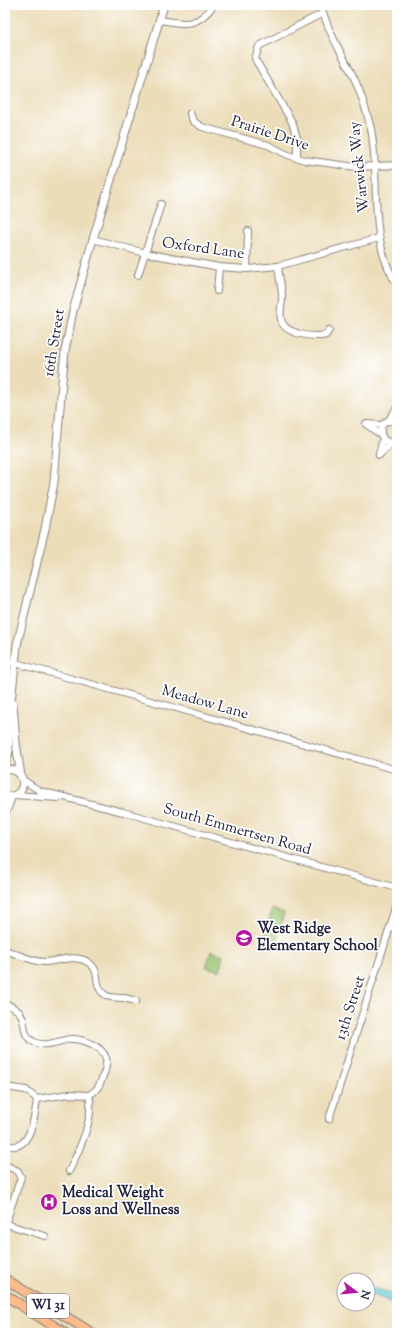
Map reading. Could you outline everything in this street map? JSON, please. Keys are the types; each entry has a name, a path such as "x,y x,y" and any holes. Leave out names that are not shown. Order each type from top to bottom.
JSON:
{"main road":[{"name":"WI 31","path":"5,1280 92,1333"},
{"name":"WI 31","path":"5,1295 65,1333"}],"street":[{"name":"16th Street","path":"5,765 10,751 8,720 14,663 50,506 54,482 62,382 73,312 93,239 164,5"},
{"path":"160,20 187,24 205,16 214,5"},
{"name":"Warwick Way","path":"321,5 334,41 355,80 362,97 371,131 375,166 379,238 386,263 397,284"},
{"path":"297,158 297,138 292,122 255,59 259,46 323,13"},
{"name":"Prairie Drive","path":"190,113 193,121 202,127 268,145 297,158 348,166 397,165"},
{"path":"138,274 161,204"},
{"path":"247,269 248,231"},
{"name":"Oxford Lane","path":"93,239 145,253 219,267 247,269 278,266 379,238"},
{"path":"278,266 282,295 280,319 286,328 299,334 319,337 326,335 329,330"},
{"path":"217,291 219,267"},
{"path":"395,441 386,441 366,424 382,425 388,421 397,408"},
{"path":"388,421 397,423"},
{"path":"382,425 380,432 382,437 379,455 395,441"},
{"name":"Meadow Lane","path":"5,660 397,770"},
{"name":"16th Street","path":"12,693 16,743 22,778"},
{"path":"5,770 15,770 22,778 21,789 11,796 5,814"},
{"name":"South Emmertsen Road","path":"22,778 40,791 124,812 397,888"},
{"name":"South Emmertsen Road","path":"11,796 70,798"},
{"name":"13th Street","path":"329,1119 397,904"},
{"path":"5,950 46,962 70,958 82,960 89,963 94,968 103,994 113,998 123,998 136,1001"},
{"path":"5,1003 15,1008 21,1014 28,1038 35,1043 47,1044 71,1039 78,1040 98,1048 106,1059 106,1067 100,1086 89,1095 69,1094 38,1099 26,1090 5,1087"},
{"path":"69,1171 80,1146 88,1121 90,1107 89,1095"},
{"path":"5,1144 14,1147 21,1145 26,1140 35,1119 38,1099"},
{"path":"5,1165 18,1170 21,1177 5,1225 45,1236"}],"green space":[{"path":"272,909 284,913 276,943 264,940"},
{"path":"211,951 224,955 220,971 206,967"}],"water":[{"path":"376,1288 397,1295 397,1311 392,1304 376,1296"}],"place":[{"name":"West Ridge Elementary School","path":"244,938"},
{"name":"Medical Weight Loss and Wellness","path":"49,1202"}]}
